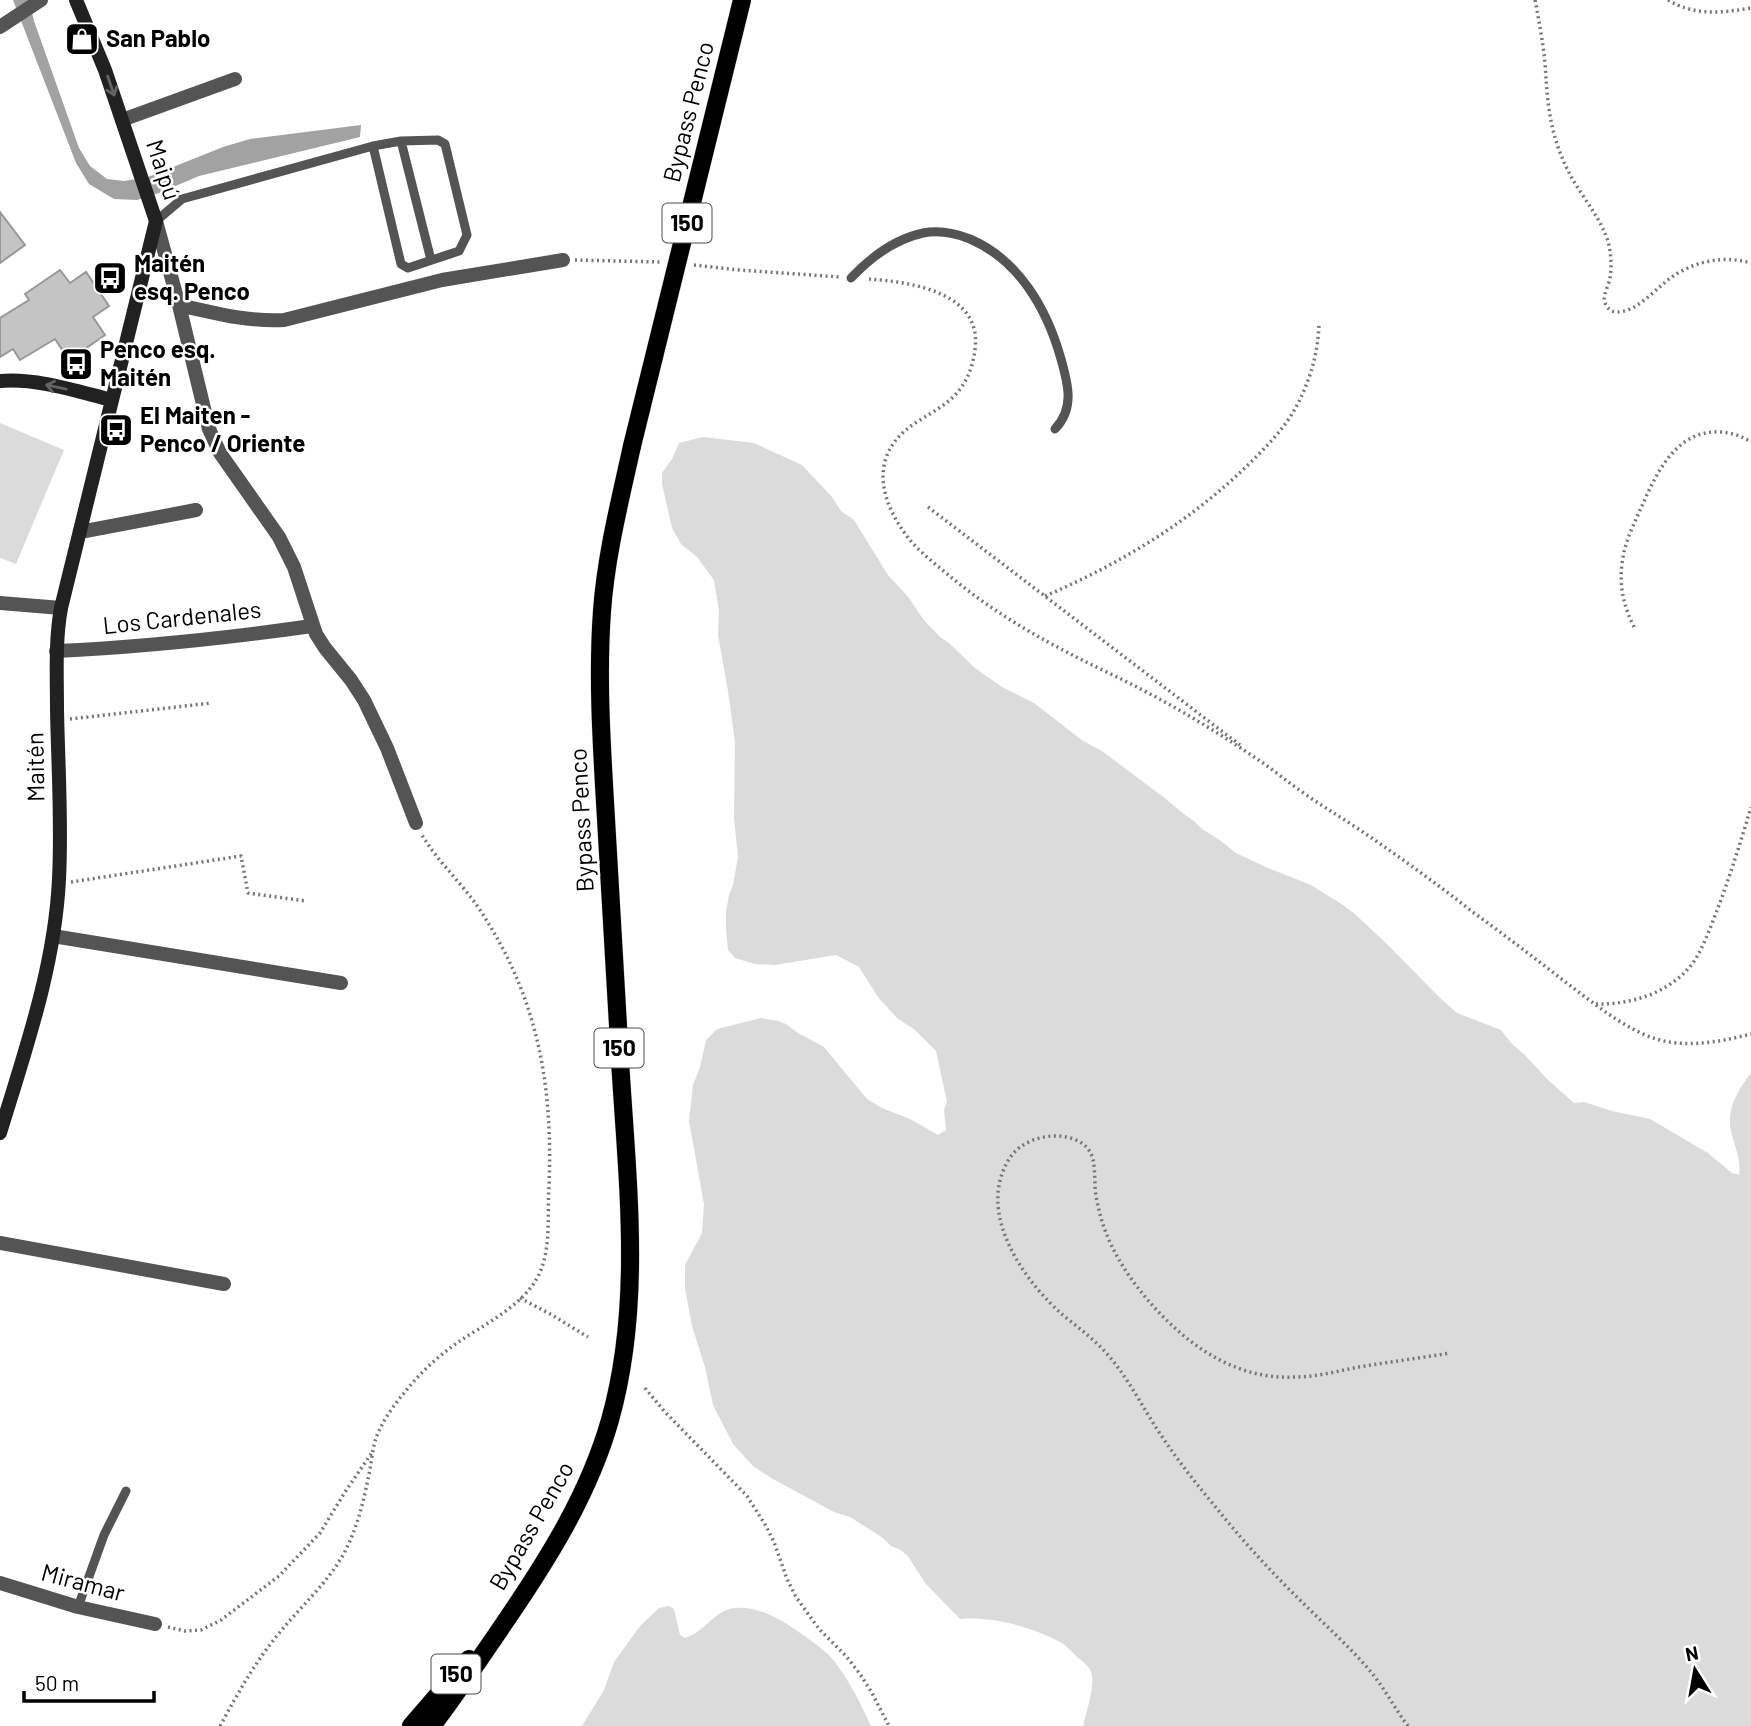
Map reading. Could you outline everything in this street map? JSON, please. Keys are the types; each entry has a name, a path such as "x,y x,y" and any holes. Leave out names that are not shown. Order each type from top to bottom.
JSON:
{"main road":[{"name":"Maipú","path":"76,0 101,58 156,221 112,400"},
{"name":"Bypass Penco","path":"432,1726 539,1572 560,1535 594,1469 618,1388 626,1335 629,1180 618,1038 601,717 602,609 608,564 632,446 742,0"},
{"path":"0,381 13,380 45,385 112,400"},
{"name":"Maitén","path":"0,1133 28,1042 53,936 59,883 56,651 61,608 112,400"},
{"name":"Bypass Penco","path":"411,1726 466,1662 503,1625"}],"street":[{"path":"0,27 38,2"},
{"path":"122,120 235,79"},
{"path":"156,221 214,442 288,552 312,626 364,700 387,748 416,823"},
{"path":"179,305 244,319 284,320 442,280 563,260"},
{"path":"79,532 196,510"},
{"path":"0,603 61,608"},
{"name":"Los Cardenales","path":"56,651 125,648 312,626"},
{"path":"53,936 341,983"},
{"path":"0,1243 224,1284"},
{"name":"Miramar","path":"0,1583 78,1607 155,1624"}],"lane":[{"path":"156,221 183,199 373,146 401,141 438,140 445,144 467,235 459,251 408,268 401,264 373,146"},
{"path":"401,141 431,260"},
{"path":"851,278 878,254 894,244 923,233 950,233 990,250 1028,286 1053,335 1069,394 1067,411 1055,429"},
{"path":"78,1607 104,1535 126,1491"}],"path":[{"path":"1535,0 1545,63 1547,104 1557,144 1573,180 1602,225 1609,247 1611,268 1604,296 1606,306 1614,312 1633,306 1673,276 1700,263 1714,260 1751,263"},
{"path":"1668,0 1698,12 1724,13 1751,8"},
{"path":"563,260 663,262"},
{"path":"685,264 922,286 955,303 968,315 976,336 970,372 957,393 908,428 893,444 885,460 883,478 893,515 919,550 958,583 1013,622 1167,704 1261,762"},
{"path":"1045,596 1114,564 1146,545 1199,508 1244,468 1283,428 1301,398 1313,366 1319,325"},
{"path":"1634,627 1622,590 1624,549 1645,500 1668,457 1684,442 1704,433 1726,432 1751,443"},
{"path":"929,507 1261,762 1450,894 1612,1016 1646,1035 1677,1044 1704,1044 1751,1034"},
{"path":"58,720 212,703"},
{"path":"1594,1004 1622,1003 1648,995 1671,984 1690,966 1698,955 1716,912 1751,807"},
{"path":"220,1726 256,1664 331,1574 342,1556 361,1511 377,1434 390,1412 422,1373 458,1342 500,1315 520,1298 542,1268 549,1217 549,1119 538,1038 520,985 495,935 464,889 429,846 416,823"},
{"path":"59,883 241,856 248,893 305,901"},
{"path":"1408,1726 1371,1672 1271,1570 1214,1506 1162,1437 1108,1355 1049,1302 1028,1277 1012,1251 1001,1220 998,1193 1002,1172 1012,1154 1027,1143 1046,1136 1067,1137 1087,1147 1094,1160 1095,1191 1100,1218 1107,1237 1130,1276 1164,1317 1194,1344 1222,1362 1241,1370 1275,1377 1305,1377 1450,1353"},
{"path":"520,1298 588,1337"},
{"path":"645,1388 747,1496 770,1534 796,1597 819,1629 860,1674 888,1726"},
{"path":"155,1624 185,1631 201,1630 221,1620 279,1576 320,1533 374,1450"}],"shaded area":[{"path":"13,0 29,0 79,148 90,166 107,179 124,181 148,177 250,139 361,125 360,137 199,176 137,200 114,199 89,184 76,163"},
{"path":"0,423 64,450 16,564 0,558"},
{"path":"703,437 754,443 802,465 832,497 841,511 854,520 888,575 909,598 923,619 975,668 1002,687 1034,703 1083,741 1102,751 1236,853 1311,885 1343,905 1457,1013 1501,1030 1547,1079 1574,1103 1584,1102 1650,1119 1708,1153 1732,1173 1739,1175 1730,1118 1736,1097 1751,1073 1751,1726 1083,1726 1091,1691 1091,1672 1065,1645 1012,1624 985,1619 960,1619 926,1584 907,1555 850,1517 834,1512 771,1478 753,1466 733,1444 713,1405 685,1288 685,1265 702,1233 704,1204 689,1121 693,1085 706,1040 717,1029 761,1018 778,1021 824,1047 867,1099 938,1135 946,1130 944,1110 947,1102 936,1051 915,1030 897,1018 878,997 859,967 836,955 775,965 755,964 735,958 728,950 726,912 738,857 734,818 735,742 718,635 719,611 714,580 697,557 681,544 672,528 662,484 662,473 679,443"},
{"path":"669,1606 674,1609 680,1635 685,1638 721,1613 735,1608 766,1613 786,1624 830,1656 848,1681 871,1726 582,1726 604,1690 614,1662 640,1626 659,1608"}],"building":[{"path":"0,212 25,245 0,263"},
{"path":"60,270 70,283 86,272 109,306 93,317 105,335 69,360 55,339 20,360 13,349 0,357 0,318 29,300 25,294"}],"place":[{"name":"San Pablo","path":"82,39"},
{"name":"Maitén esq. Penco","path":"110,278"},
{"name":"Penco esq. Maitén","path":"76,364"},
{"name":"El Maiten - Penco / Oriente","path":"116,430"}]}
